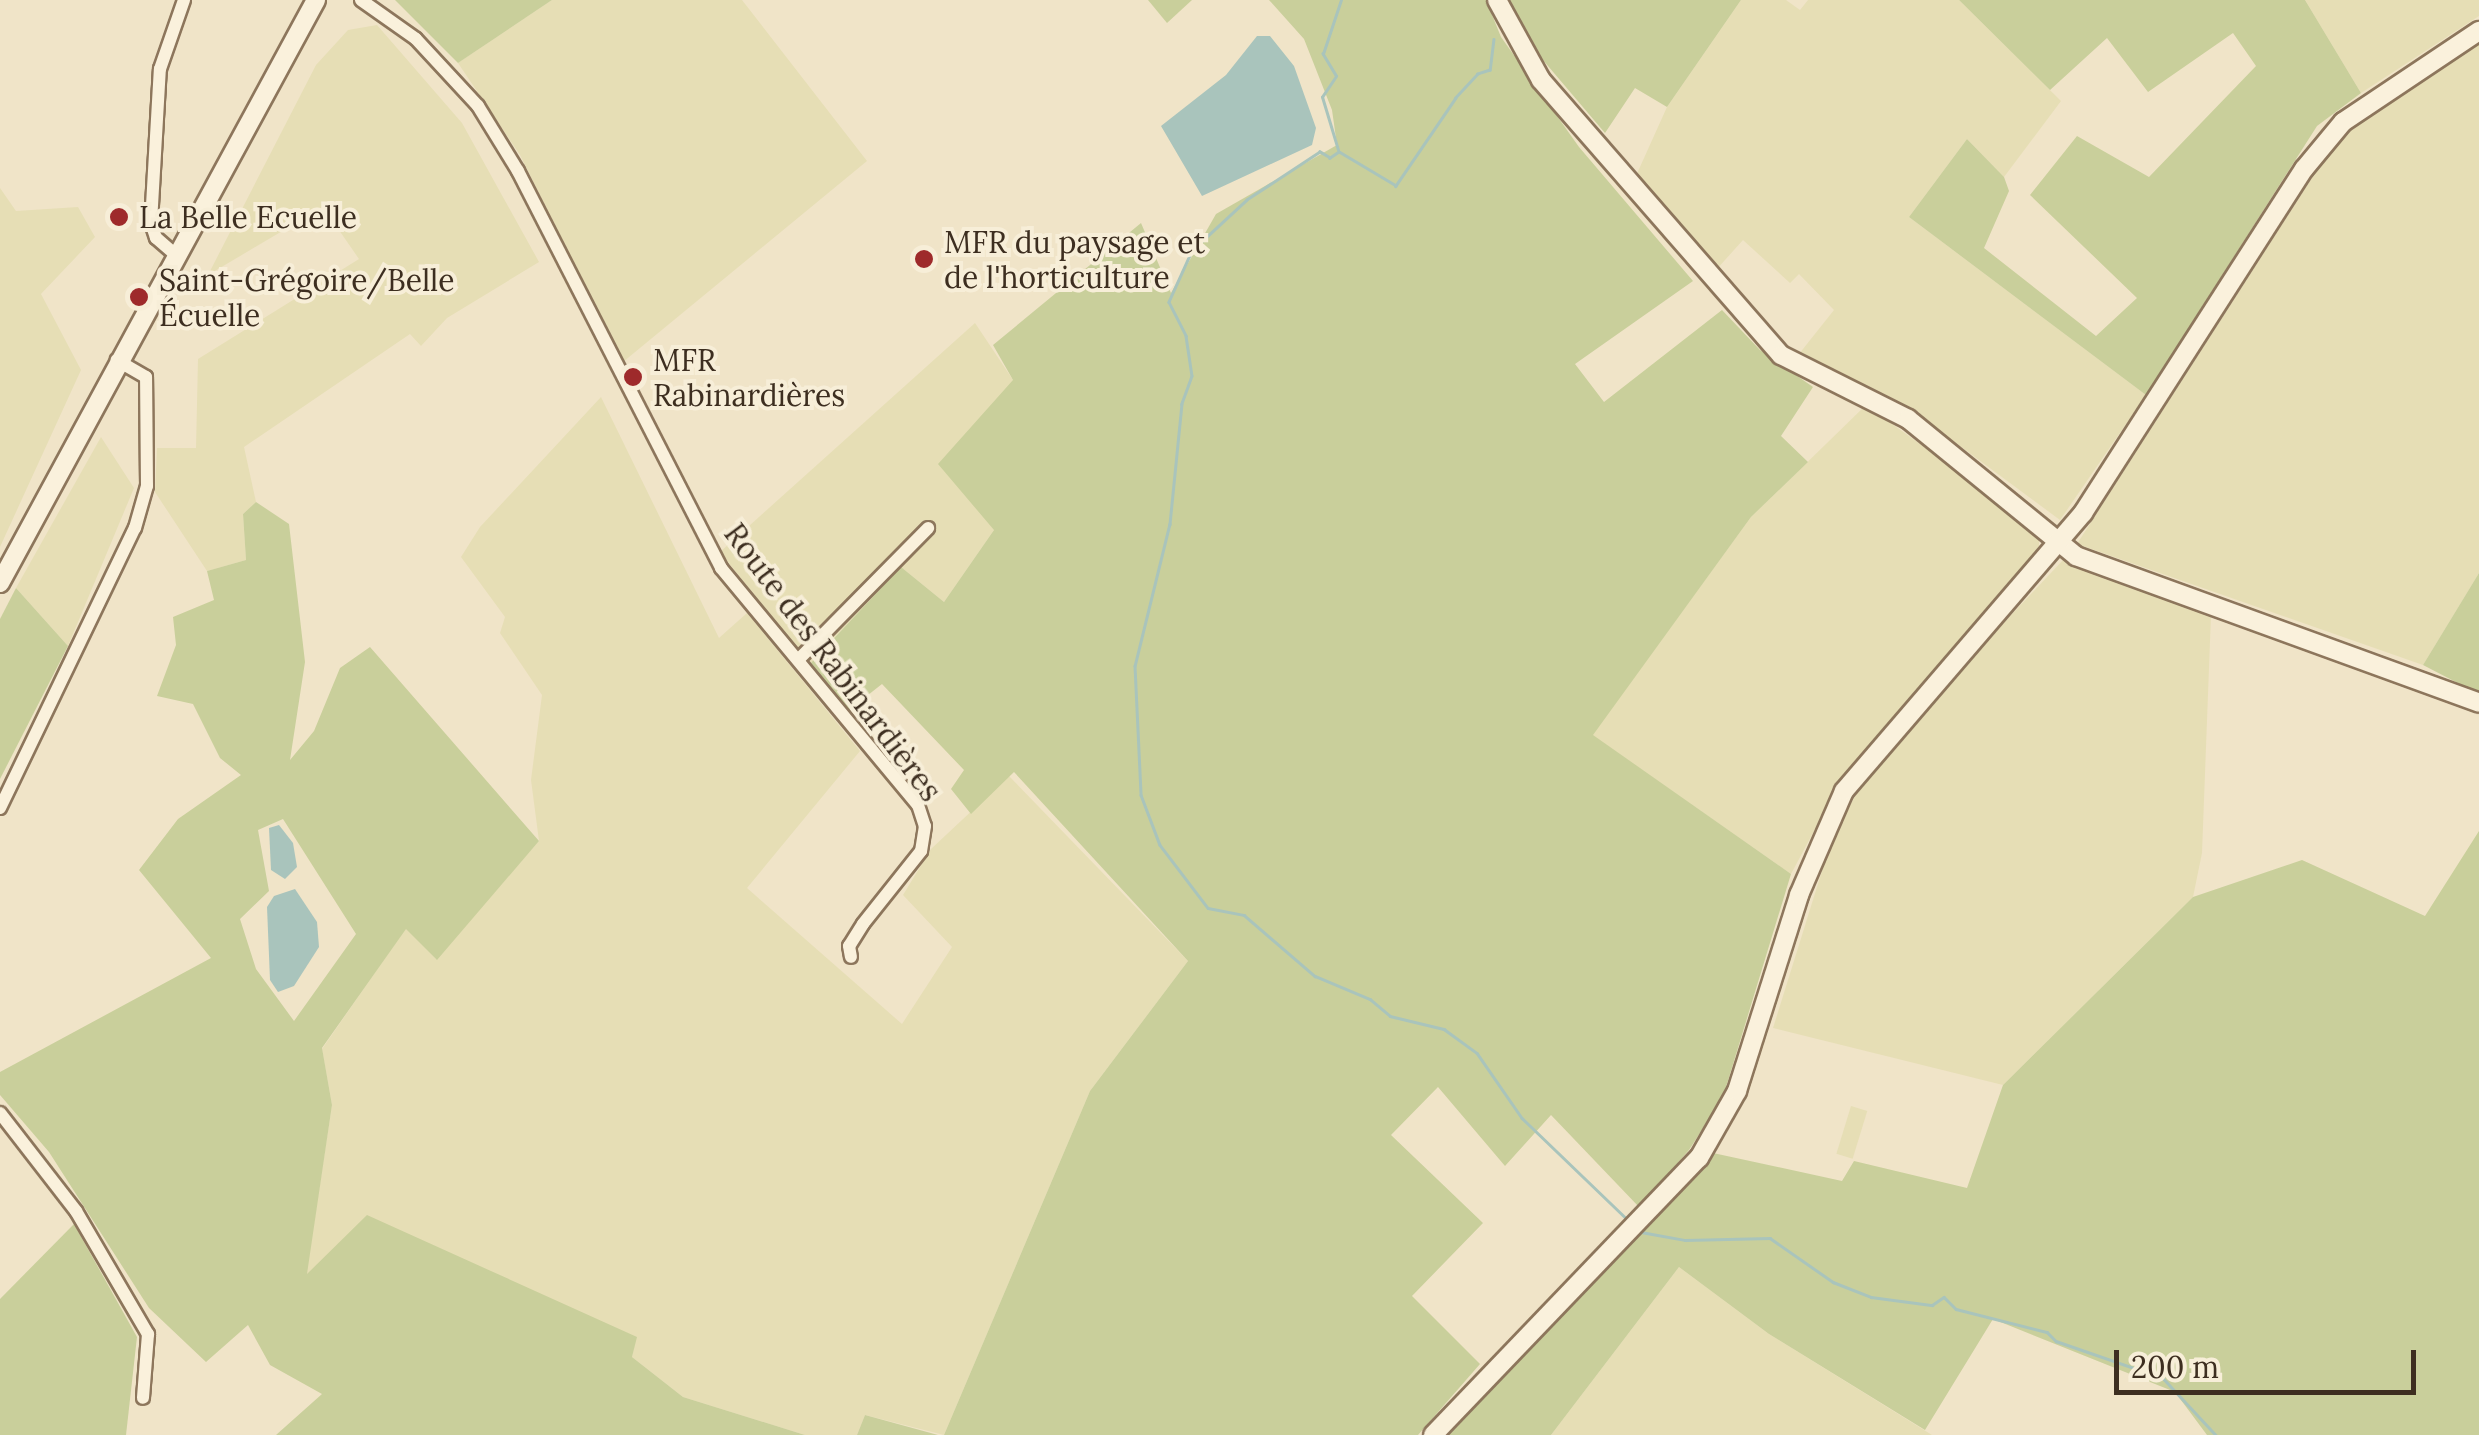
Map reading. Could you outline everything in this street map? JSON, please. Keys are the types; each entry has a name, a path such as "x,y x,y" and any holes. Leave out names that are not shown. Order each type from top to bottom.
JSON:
{"street":[{"path":"177,256 156,238 150,223 160,69 184,0"},
{"path":"0,583 116,360 316,0"},
{"name":"Route des Rabinardières","path":"361,0 436,59 498,138 721,568 918,805 924,826 916,860 863,924 849,946 851,957"},
{"path":"1497,0 1541,80 1760,337 1799,366 1908,418 2076,556 2479,703"},
{"path":"1433,1435 1698,1158 1737,1092 1799,895 1844,791 2058,544 2112,471 2325,141 2479,31"},
{"path":"0,808 135,528 147,486 146,378 116,360"},
{"path":"798,659 928,528"},
{"path":"0,1113 76,1211 148,1334 143,1398"}],"shaded area":[{"path":"552,0 742,0 867,161 623,362 520,155 458,63"},
{"path":"1741,0 1786,0 1800,10 1808,0 1959,0 2061,101 2004,177 1967,139 1909,217 2146,395 2060,520 1910,409 1799,354 1834,310 1799,274 1790,283 1743,240 1716,270 1635,178 1667,107"},
{"path":"2305,0 2479,0 2479,16 2361,93"},
{"path":"377,25 462,123 539,262 447,318 421,346 410,334 244,447 256,502 243,514 246,560 207,571 155,492 157,448 196,448 198,359 359,259 323,207 208,275 316,65 348,30"},
{"path":"2479,44 2479,573 2423,665 2077,544 2337,139"},
{"path":"0,188 16,211 78,207 95,237 41,294 81,370 0,547"},
{"path":"975,323 1013,380 994,530 944,602 901,567 809,665 720,552"},
{"path":"601,397 719,638 747,613 860,751 747,888 902,1024 952,947 903,895 931,849 1009,776 1188,961 1090,1091 944,1435 865,1415 857,1435 805,1435 683,1397 632,1357 636,1338 306,1275 332,1105 322,1049 406,928 436,959 539,841 531,780 542,695 500,633 505,617 461,557 480,527"},
{"path":"1866,405 1974,483 2039,538 2039,548 1844,775 1791,874 1592,735 1751,517"},
{"path":"101,437 134,488 68,646 16,588"},
{"path":"2064,559 2211,615 2202,853 2193,897 2003,1085 1773,1028 1832,839 1860,787 1918,714"},
{"path":"1851,1106 1867,1111 1853,1159 1836,1154"},
{"path":"1679,1267 1769,1334 1932,1435 1551,1435"}],"green space":[{"path":"395,0 552,0 458,63"},
{"path":"1148,0 1192,0 1167,23"},
{"path":"1269,0 1486,0 1501,37 1579,147 1693,281 1575,364 1604,402 1722,310 1760,350 1813,387 1781,436 1808,462 1751,517 1593,735 1791,874 1723,1097 1689,1150 1639,1207 1551,1115 1505,1166 1438,1087 1391,1135 1483,1223 1412,1296 1480,1364 1418,1435 944,1435 1090,1091 1188,961 1014,772 971,814 951,789 964,770 882,684 849,710 809,665 901,567 944,602 994,530 938,464 1013,380 993,345 1141,223 1171,293 1216,214 1337,145 1332,110 1304,39"},
{"path":"1507,0 1741,0 1667,107 1635,88 1605,133 1520,33"},
{"path":"1959,0 2305,0 2361,93 2317,126 2146,395 1909,217 1967,139 2004,177 2009,191 1984,248 2096,336 2137,298 2030,195 2077,136 2149,177 2256,66 2233,33 2148,92 2107,38 2050,90"},
{"path":"256,502 289,524 305,662 290,760 314,731 340,668 370,647 539,841 437,960 406,929 322,1048 332,1105 307,1274 367,1215 637,1337 632,1357 683,1397 805,1435 276,1435 322,1394 270,1365 248,1325 206,1362 149,1308 49,1152 0,1095 0,1072 211,958 139,870 178,819 241,775 220,758 193,704 157,696 176,645 173,617 214,600 207,571 246,560 243,514","holes":["283,819 356,934 294,1021 256,969 240,919 269,891 258,830"]},
{"path":"2479,573 2479,694 2423,665"},
{"path":"16,588 68,646 0,779 0,619"},
{"path":"2479,831 2479,1435 2207,1435 2175,1392 1993,1319 1925,1430 1769,1334 1679,1267 1551,1435 1447,1435 1713,1153 1842,1181 1854,1161 1967,1188 2003,1085 2193,897 2302,860 2425,916"},
{"path":"74,1224 137,1337 126,1435 0,1435 0,1299"},
{"path":"865,1415 938,1435 857,1435"}],"water":[{"path":"1257,36 1270,36 1294,66 1316,128 1312,145 1202,196 1161,126 1226,75"},
{"path":"279,825 293,843 297,867 285,879 271,870 269,828"},
{"path":"295,889 317,922 319,947 294,986 278,992 270,980 267,907 274,896"}],"waterway":[{"path":"1338,150 1322,97 1336,76 1323,54 1341,0"},
{"path":"1494,39 1490,70 1478,74 1456,98 1396,186 1339,152 1330,158 1320,152 1247,200 1192,251 1169,302 1186,336 1192,376 1182,404 1170,524 1135,666 1141,795 1160,845 1208,908 1244,915 1315,976 1370,999 1390,1016 1444,1029 1477,1053 1522,1118 1627,1219"},
{"path":"1641,1232 1685,1240 1770,1238 1833,1282 1871,1297 1932,1305 1944,1297 1956,1309 2047,1332 2056,1341 2163,1378 2216,1435"}],"place":[{"name":"La Belle Ecuelle","path":"119,217"},
{"name":"MFR du paysage et de l'horticulture","path":"924,259"},
{"name":"Saint-Grégoire/Belle Écuelle","path":"139,297"},
{"name":"MFR Rabinardières","path":"633,377"}]}
